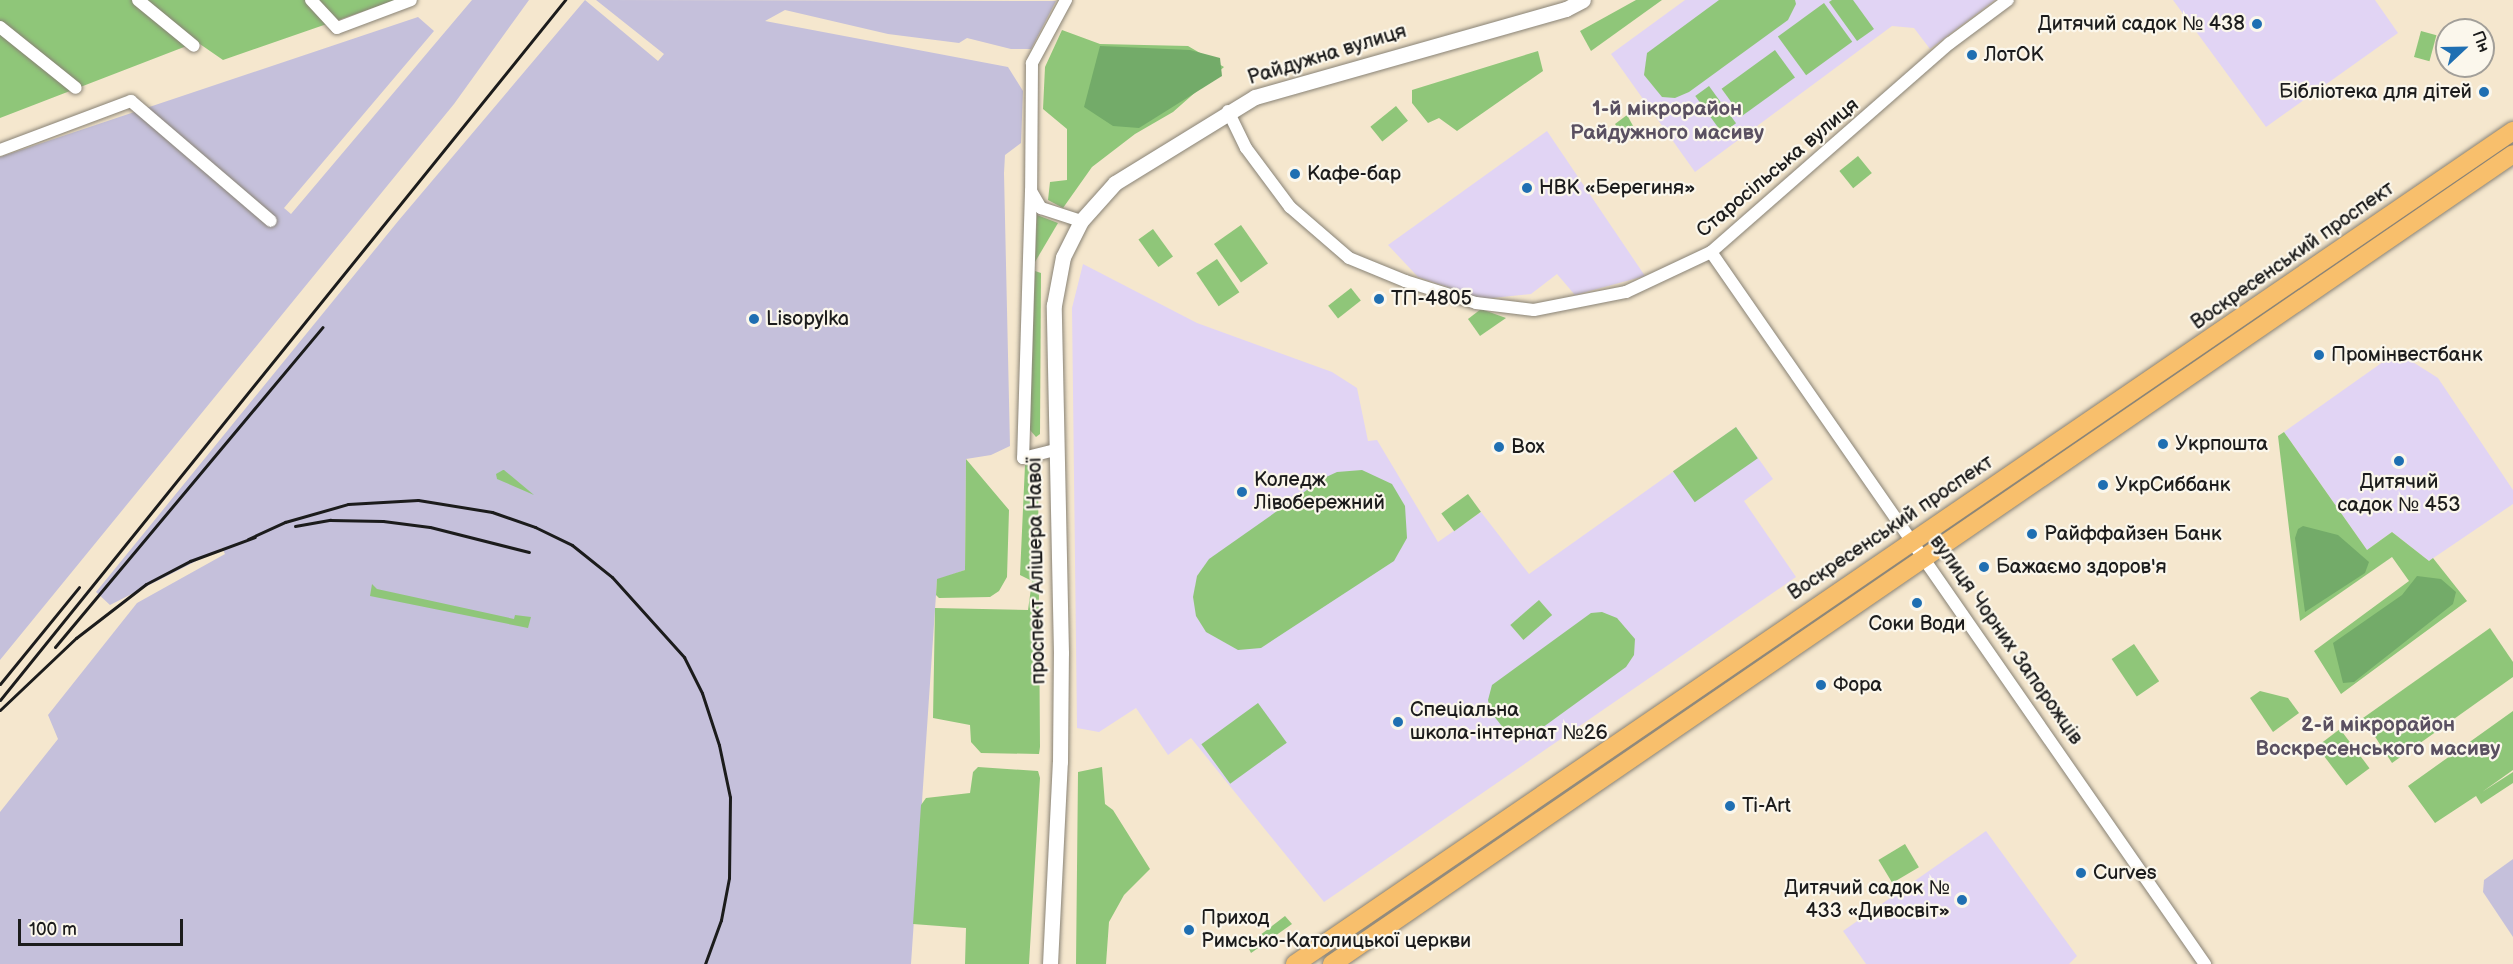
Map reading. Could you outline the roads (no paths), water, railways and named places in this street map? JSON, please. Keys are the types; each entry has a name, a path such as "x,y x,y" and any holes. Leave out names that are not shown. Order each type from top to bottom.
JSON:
{"main road":[{"name":"Воскресенський проспект","path":"1295,964 1913,540 2179,362 2513,130"},
{"name":"Воскресенський проспект","path":"1332,964 2513,154"}],"street":[{"path":"138,0 194,46"},
{"path":"311,0 337,28 411,0"},
{"path":"1055,450 1023,458 1031,191 1032,63 1066,0"},
{"name":"Райдужна вулиця","path":"1081,221 1115,183 1228,111 1255,97 1297,83 1566,9 1583,0"},
{"name":"Старосільська вулиця","path":"1228,111 1246,148 1290,207 1349,258 1433,291 1476,303 1534,310 1626,292 1711,252 1950,43 2008,0"},
{"path":"0,27 76,88"},
{"path":"0,150 131,101 271,221"},
{"path":"1031,191 1041,208 1081,221"},
{"name":"проспект Алішера Навої","path":"1050,964 1061,653 1055,450 1054,305 1063,257 1081,221"},
{"name":"вулиця Чорних Запорожців","path":"1711,252 1926,557 2205,964"},
{"name":"проспект Алішера Навої","path":"1053,925 1057,964"}],"railway":[{"path":"0,700 565,0"},
{"path":"55,647 323,327"},
{"path":"248,539 285,522 348,504 418,500 492,512 535,527 572,545 612,577 684,657 702,693 719,745 730,797 729,878 721,920 705,964"},
{"path":"295,526 330,520 383,521 430,527 529,552"},
{"path":"0,710 76,638 146,584 190,561 255,537"},
{"path":"0,684 79,587"}],"place":[{"name":"Дитячий садок № 438","path":"2257,24"},
{"name":"ЛотОК","path":"1972,55"},
{"name":"Бібліотека для дітей","path":"2484,92"},
{"name":"Кафе-бар","path":"1295,174"},
{"name":"НВК «Берегиня»","path":"1527,188"},
{"name":"ТП-4805","path":"1379,299"},
{"name":"Lisopylka","path":"754,319"},
{"name":"Промінвестбанк","path":"2319,355"},
{"name":"Укрпошта","path":"2163,444"},
{"name":"Box","path":"1499,447"},
{"name":"Дитячий садок № 453","path":"2399,461"},
{"name":"УкрСиббанк","path":"2103,485"},
{"name":"Коледж Лівобережний","path":"1242,492"},
{"name":"Райффайзен Банк","path":"2032,534"},
{"name":"Бажаємо здоров'я","path":"1984,567"},
{"name":"Соки Води","path":"1917,603"},
{"name":"Фора","path":"1821,685"},
{"name":"Спеціальна школа-інтернат №26","path":"1398,722"},
{"name":"Ti-Art","path":"1730,806"},
{"name":"Curves","path":"2081,873"},
{"name":"Дитячий садок № 433 «Дивосвіт»","path":"1962,900"},
{"name":"Приход Римсько-Католицької церкви","path":"1189,930"}],"district":[{"name":"1-й мікрорайон Райдужного масиву","path":"1667,121"},
{"name":"2-й мікрорайон Воскресенського масиву","path":"2378,737"}]}
